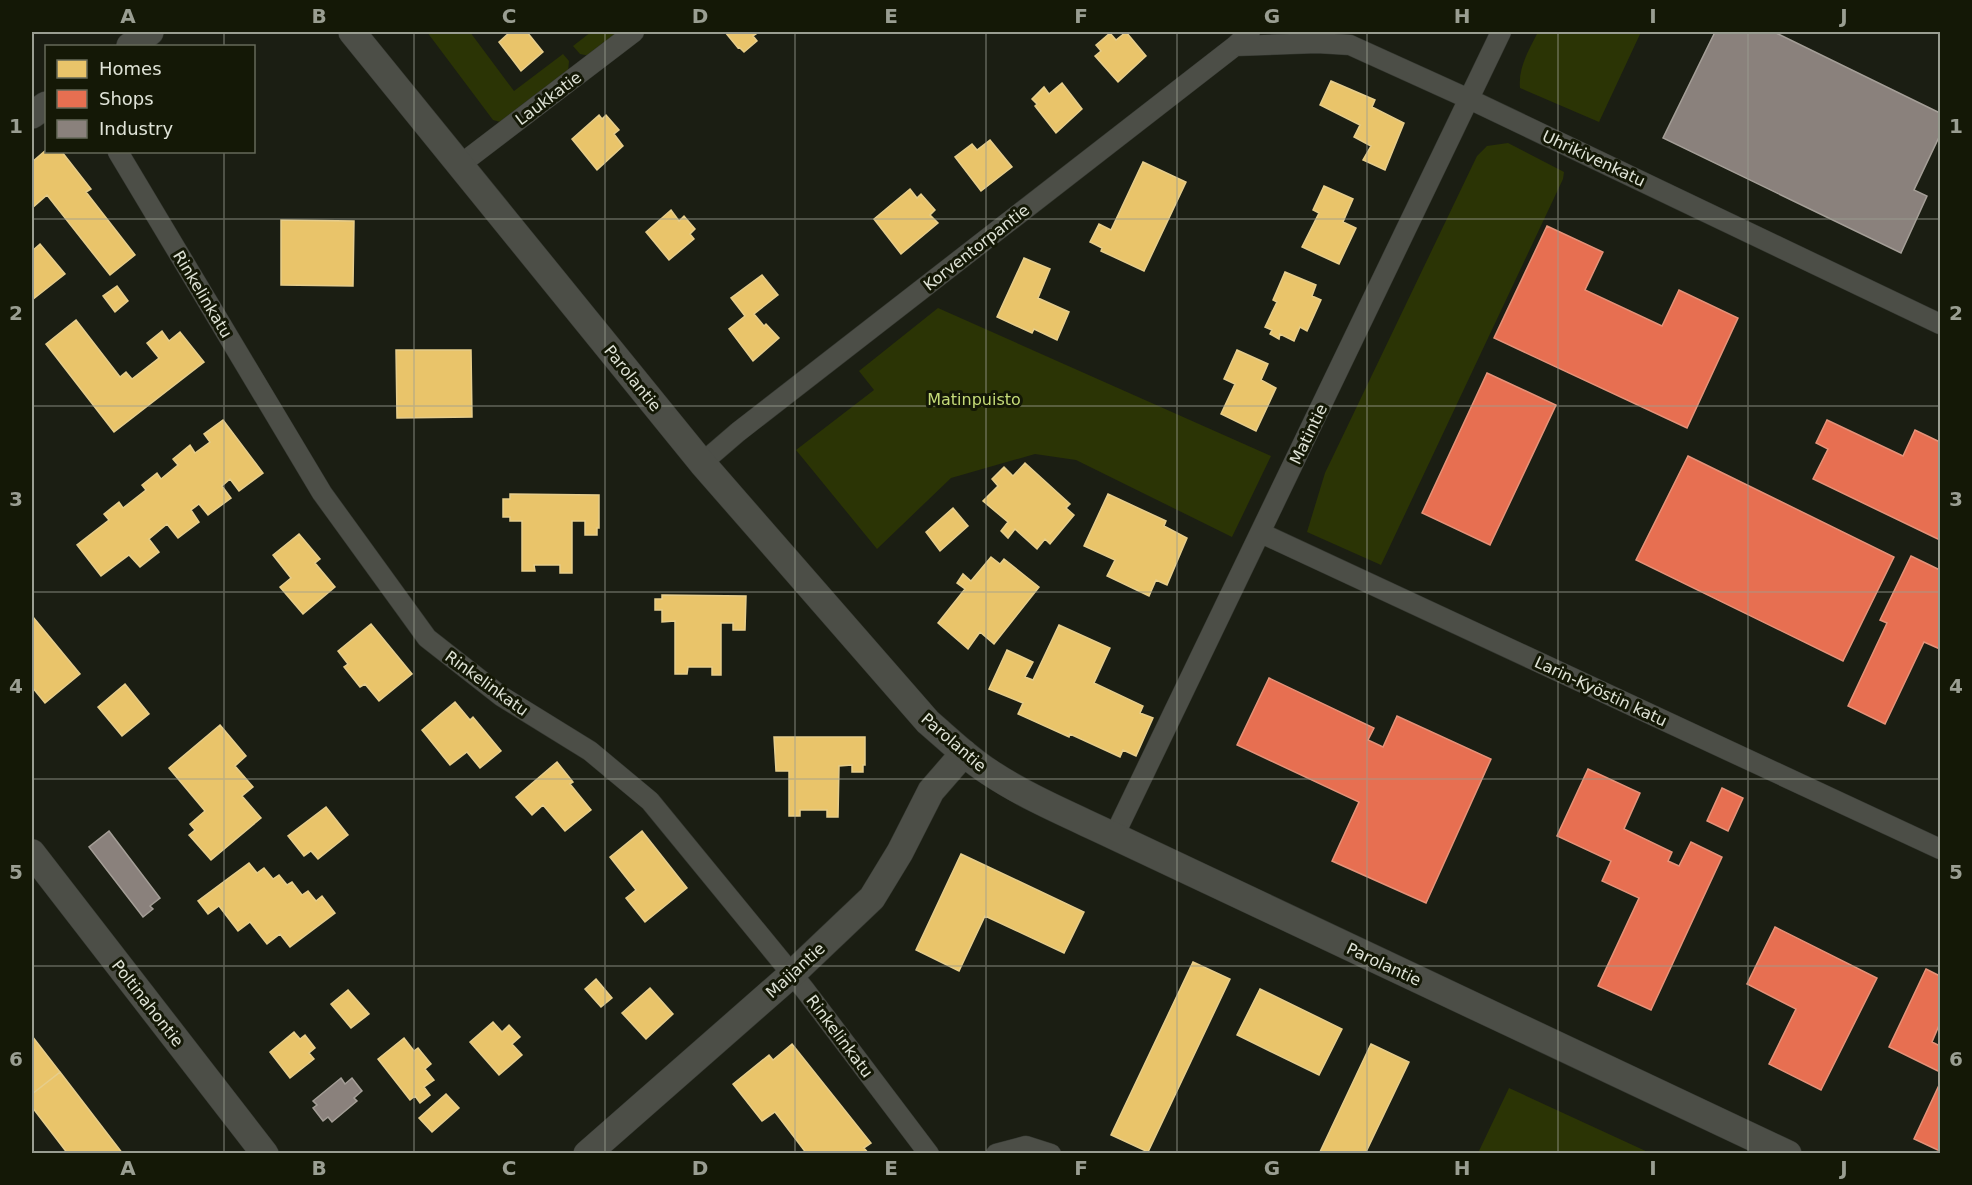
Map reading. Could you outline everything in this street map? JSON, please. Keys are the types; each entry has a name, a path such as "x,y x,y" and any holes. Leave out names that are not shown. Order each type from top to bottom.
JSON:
{"main road":[{"path":"131,45 150,32"},
{"name":"Parolantie","path":"352,32 702,463 928,722 964,753 1010,784 1114,836 1788,1154"},
{"path":"32,115 45,106"},
{"name":"Maijantie","path":"588,1154 792,974 872,898 900,852 931,790 964,753"},
{"name":"Poltinahontie","path":"32,853 265,1154"}],"street":[{"name":"Laukkatie","path":"461,164 634,32"},
{"name":"Korventorpantie","path":"702,463 738,432 1250,32"},
{"path":"1334,32 1350,45"},
{"name":"Matintie","path":"1114,836 1501,32"},
{"name":"Uhrikivenkatu","path":"1235,46 1317,43 1350,45 1469,99 1941,324"},
{"name":"Rinkelinkatu","path":"119,153 322,493 427,638 501,696 590,751 650,801 792,974 929,1154"},
{"name":"Larin-Kyöstin katu","path":"1261,533 1941,849"},
{"path":"996,1154 1026,1146 1052,1154"}],"green space":[{"path":"427,32 470,32 514,91 563,54 569,61 568,72 504,123 493,120"},
{"path":"591,32 620,32 590,56 580,54 573,46"},
{"path":"1538,32 1641,32 1599,122 1520,88 1522,66"},
{"path":"1508,143 1564,172 1563,179 1381,565 1307,532 1325,473 1477,156 1487,146"},
{"name":"Matinpuisto","path":"938,308 1271,456 1232,537 1076,460 1035,454 951,478 877,549 796,450 874,390 859,371"},
{"path":"1509,1088 1650,1153 1478,1153"}],"building: Homes":[{"path":"510,32 527,32 543,52 521,71 499,42"},
{"path":"725,32 759,32 753,36 757,41 744,52"},
{"path":"1126,32 1146,56 1118,82 1095,56 1101,51 1096,45 1110,33 1116,40"},
{"path":"1331,81 1375,100 1372,107 1404,123 1385,170 1363,160 1371,146 1354,137 1360,125 1320,105"},
{"path":"1062,83 1082,109 1056,133 1032,99 1044,87 1049,94"},
{"path":"599,115 602,119 606,115 619,130 614,134 623,146 597,170 572,139"},
{"path":"990,140 1012,167 981,191 955,157 972,144 977,150"},
{"path":"45,151 45,153 63,153 91,189 86,192 135,255 110,275 47,195 32,208 32,162"},
{"path":"1143,162 1186,182 1144,271 1101,251 1102,248 1090,242 1099,224 1111,230"},
{"path":"1324,186 1353,199 1343,222 1356,228 1339,264 1302,247 1319,213 1313,210"},
{"path":"910,189 917,198 921,194 935,210 930,215 938,223 901,254 874,219"},
{"path":"671,210 679,221 684,216 695,229 690,234 694,239 669,260 646,232"},
{"path":"281,220 354,221 353,286 281,285"},
{"path":"40,244 65,274 32,300 32,251"},
{"path":"1024,258 1050,269 1038,298 1069,312 1057,340 1034,329 1032,333 997,317"},
{"path":"1285,272 1316,285 1312,296 1321,300 1307,331 1300,327 1294,341 1280,334 1279,339 1270,334 1272,330 1265,327 1277,302 1273,300"},
{"path":"762,275 778,295 754,314 779,338 753,361 729,329 745,316 731,298"},
{"path":"117,286 128,301 115,312 103,296"},
{"path":"76,320 120,377 126,372 132,379 159,358 147,343 162,331 169,341 180,332 204,362 114,432 46,344"},
{"path":"396,350 471,350 472,417 397,418"},
{"path":"1237,350 1268,364 1261,380 1276,388 1256,431 1221,414 1235,384 1224,379"},
{"path":"223,420 263,473 239,491 230,479 222,486 231,498 208,515 199,504 191,510 199,522 178,538 167,524 149,539 159,552 140,567 129,555 101,576 77,545 109,520 104,514 119,502 123,508 146,490 142,485 157,473 161,479 178,465 173,459 190,445 195,453 210,442 204,434"},
{"path":"1025,463 1070,504 1066,508 1074,515 1050,544 1045,539 1037,549 1015,529 1008,538 1001,531 1008,522 983,501 998,486 992,479 1004,467 1013,476"},
{"path":"510,494 599,495 597,535 585,535 585,521 572,521 572,573 560,573 560,565 534,565 535,571 522,571 522,521 510,521 510,517 503,517 503,499 510,499"},
{"path":"1108,494 1166,521 1164,526 1187,538 1167,585 1156,580 1149,596 1107,576 1115,560 1084,546"},
{"path":"953,508 968,526 940,551 926,532"},
{"path":"299,534 320,559 315,563 335,587 303,614 280,587 291,578 273,555"},
{"path":"991,557 1000,564 1004,559 1039,587 994,644 980,632 968,649 938,623 965,589 957,583 963,574 971,581"},
{"path":"662,595 746,596 745,630 733,630 733,623 721,623 721,675 712,675 712,667 688,667 687,674 675,674 675,621 662,622 662,610 655,610 655,599 662,599"},
{"path":"33,617 80,674 45,703 32,687"},
{"path":"371,624 412,674 379,701 365,684 360,687 344,667 348,664 338,651"},
{"path":"1059,625 1110,648 1094,683 1143,706 1140,713 1153,718 1136,756 1123,750 1120,757 1018,714 1023,703 989,689 1007,650 1033,662 1025,677 1033,680"},
{"path":"125,684 149,714 122,736 98,707"},
{"path":"455,702 470,720 473,717 501,751 480,768 467,752 450,765 422,730"},
{"path":"220,725 246,756 235,766 253,787 242,796 261,818 211,860 189,835 195,830 190,824 205,811 169,768"},
{"path":"774,737 865,737 863,772 852,772 852,765 839,766 838,817 827,817 827,810 800,810 800,816 789,816 789,771 776,771"},
{"path":"557,762 573,782 570,784 591,810 565,831 543,805 532,815 516,797"},
{"path":"326,807 348,835 318,859 311,851 304,856 288,836"},
{"path":"642,831 687,888 645,922 626,898 636,890 610,857"},
{"path":"961,854 1084,912 1064,953 985,916 959,971 916,950"},
{"path":"249,863 257,873 264,868 273,879 279,875 287,885 292,882 302,895 308,891 316,901 322,896 335,913 290,947 280,934 267,944 250,922 238,931 219,906 208,914 198,901"},
{"path":"1193,962 1230,979 1148,1152 1111,1135"},
{"path":"596,979 612,998 601,1007 585,989"},
{"path":"650,988 673,1014 646,1039 622,1013"},
{"path":"1260,989 1342,1029 1319,1075 1237,1035"},
{"path":"348,990 369,1014 351,1028 331,1004"},
{"path":"493,1022 502,1032 509,1025 520,1037 512,1044 522,1055 499,1075 470,1042"},
{"path":"294,1032 300,1039 305,1035 315,1048 309,1053 314,1059 290,1078 270,1052"},
{"path":"32,1036 60,1072 32,1094"},
{"path":"404,1038 414,1051 418,1048 431,1064 425,1069 434,1080 424,1087 430,1095 420,1103 415,1096 410,1100 378,1059"},
{"path":"792,1044 871,1143 864,1148 869,1154 807,1154 775,1112 762,1121 733,1084 769,1055 773,1060"},
{"path":"1371,1044 1409,1062 1365,1154 1319,1154"},
{"path":"60,1072 123,1154 68,1154 32,1107 32,1094"},
{"path":"446,1094 459,1108 432,1132 419,1118"}],"building: Shops":[{"path":"1547,226 1603,252 1585,290 1662,326 1679,290 1738,318 1687,428 1494,338"},
{"path":"1487,373 1556,405 1490,545 1422,513"},
{"path":"1827,420 1903,456 1915,430 1940,442 1940,540 1813,479 1828,449 1816,443"},
{"path":"1688,456 1894,557 1843,661 1636,560"},
{"path":"1911,556 1940,570 1940,649 1924,642 1885,724 1848,706 1887,623 1880,620"},
{"path":"1269,678 1374,728 1368,740 1383,747 1397,716 1491,759 1426,903 1332,861 1359,802 1237,745"},
{"path":"1588,769 1640,793 1624,829 1672,852 1668,861 1679,866 1691,842 1722,857 1651,1010 1598,986 1639,898 1602,881 1611,861 1557,836"},
{"path":"1722,788 1743,798 1728,831 1707,821"},
{"path":"1775,927 1877,978 1821,1090 1769,1064 1796,1009 1747,984"},
{"path":"1926,969 1940,976 1940,1023 1932,1042 1940,1046 1940,1072 1889,1047"},
{"path":"1940,1083 1940,1151 1914,1139"}],"building: Industry":[{"path":"1715,32 1774,32 1940,113 1940,135 1914,190 1927,196 1901,253 1663,138"},
{"path":"109,831 160,898 150,906 153,909 143,917 89,847"},
{"path":"341,1078 345,1084 352,1078 362,1091 354,1098 357,1101 332,1122 328,1117 323,1121 313,1108 317,1105 313,1101"}]}
